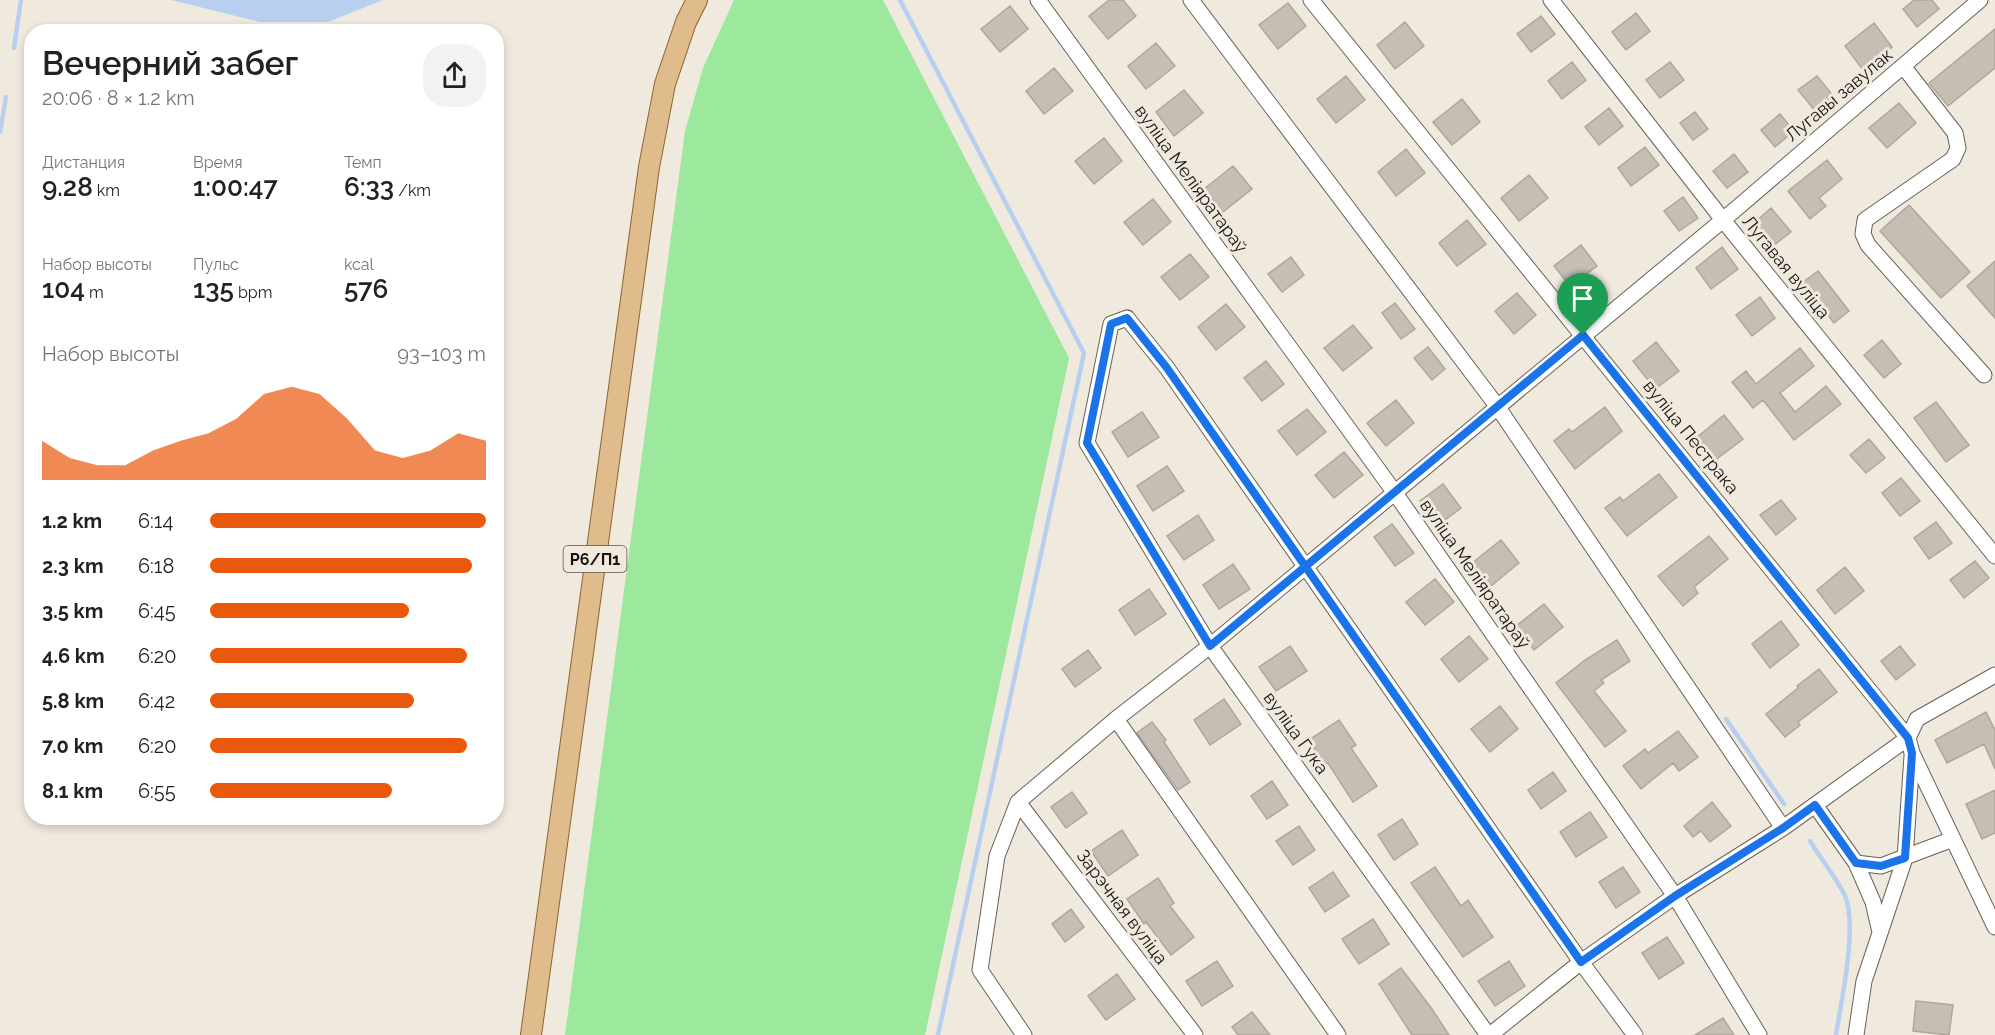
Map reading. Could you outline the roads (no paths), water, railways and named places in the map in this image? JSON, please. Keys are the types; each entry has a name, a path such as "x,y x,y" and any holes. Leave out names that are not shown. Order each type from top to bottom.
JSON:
{"main road":[{"name":"Р6/П1","path":"531,1035 649,167 665,84 686,22 697,0"}],"street":[{"name":"вуліца Меліяратараў","path":"1038,0 1395,493 1675,896 1759,1035"},
{"path":"1191,0 1497,406 1783,828"},
{"name":"вуліца Пестрака","path":"1311,0 1583,335 1910,746 1995,927"},
{"name":"Лугавая вуліца","path":"1551,0 1723,220 1995,556"},
{"name":"Лугавы завулак","path":"1018,802 1116,719 1210,646 1723,220 1980,0"},
{"path":"1903,66 1955,133 1958,148 1953,159 1865,220 1863,234 1868,245 1984,375"},
{"name":"вуліца Гука","path":"1304,567 1167,368 1127,318 1111,324 1087,443 1210,646 1489,1035"},
{"path":"1304,567 1581,962 1635,1035"},
{"path":"1856,1035 1864,981 1905,858 1910,746 1917,719 1995,675"},
{"path":"1116,719 1338,1035"},
{"path":"1489,1035 1581,962 1675,896 1910,746"},
{"path":"1018,802 997,856 980,970 1024,1035"},
{"name":"Зарэчная вуліца","path":"1018,802 1195,1035"},
{"path":"1815,805 1856,863 1874,902 1880,933"},
{"path":"1856,863 1881,866 1953,839"}],"water":[{"path":"171,0 383,0 328,22 260,22"}],"waterway":[{"path":"14,48 21,0"},
{"path":"900,0 1084,353 938,1035"},
{"path":"0,132 6,97"},
{"path":"1726,719 1784,804"},
{"path":"1810,841 1833,875 1845,896 1849,909 1847,964 1836,1035"}]}
